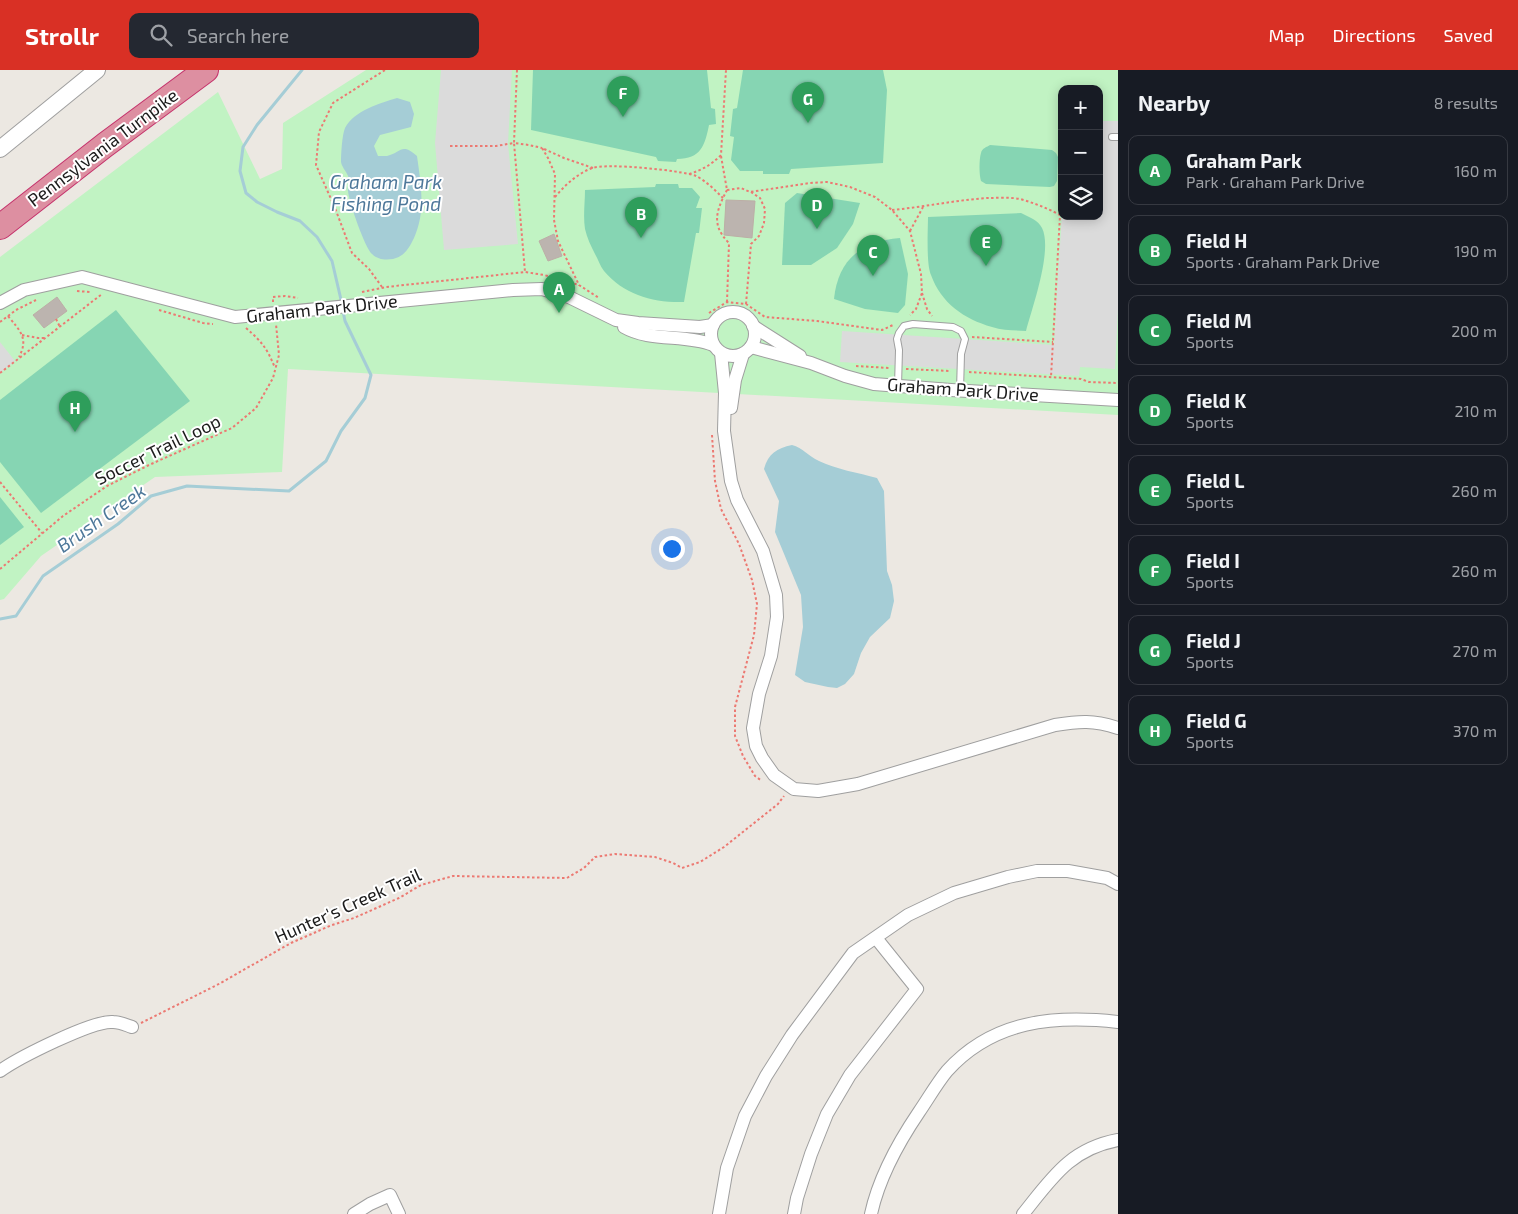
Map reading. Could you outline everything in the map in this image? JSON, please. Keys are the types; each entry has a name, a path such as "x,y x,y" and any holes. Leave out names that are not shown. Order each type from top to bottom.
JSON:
{"highway":[{"name":"Pennsylvania Turnpike","path":"0,208 179,70"},
{"name":"Pennsylvania Turnpike","path":"0,227 105,145 206,70"}],"street":[{"path":"0,149 97,70"},
{"name":"Graham Park Drive","path":"0,303 24,290 82,277 235,317 542,289 569,297 616,320 625,328 641,333 696,340 728,356 736,356 747,350 811,362"},
{"name":"Graham Park Drive","path":"616,320 638,324 706,323 733,313 745,316 753,326 811,362 845,376 874,384 1118,400"},
{"path":"706,323 717,349 725,393 724,431 731,481 737,500 763,551 776,595 777,617 771,656 759,694 753,728 756,746 774,775 794,789 818,792 858,784 1055,725 1080,721 1103,723 1118,728"},
{"path":"726,448 735,380 754,336 753,326"},
{"path":"719,1214 727,1168 745,1116 766,1076 792,1035 854,953 908,915 954,893 1008,877 1037,871 1068,871 1107,878 1118,884"},
{"path":"794,1214 811,1154 827,1114 850,1075 917,989 876,938"},
{"path":"871,1214 887,1165 910,1126 947,1072 973,1048 1005,1030 1038,1022 1064,1019 1118,1022"},
{"path":"0,1072 54,1042 95,1024 113,1022 132,1027"},
{"path":"1024,1214 1061,1167 1084,1150 1118,1140"},
{"path":"354,1214 370,1204 390,1196 399,1214"}],"lane":[{"path":"898,387 899,350 897,339 904,326 913,324 953,327 961,331 965,339 962,354 960,391"}],"path":[{"path":"382,287 369,269 352,252 336,208 316,166 319,132 333,102 385,70"},
{"path":"517,70 514,144 525,272"},
{"path":"706,323 727,302 729,243 721,235 717,216 717,210 727,190 721,156 726,70"},
{"path":"450,146 530,145 593,168 631,166 689,174 710,186 722,198"},
{"path":"542,148 555,174 554,220 558,241 579,285"},
{"path":"689,174 713,163 721,156"},
{"path":"555,197 569,182 593,168"},
{"path":"750,192 827,182 850,187 874,197 892,210 910,231 921,274 922,293 927,309 934,319"},
{"path":"727,190 741,188 750,192 760,198 765,209 764,223 759,236 751,244 746,304 727,302"},
{"path":"892,210 923,207 965,199 998,198 1018,199 1060,214 1051,377 1081,379 1089,382 1118,383"},
{"path":"910,231 923,207"},
{"path":"357,293 382,287 525,272 544,275 579,285 603,300"},
{"path":"0,373 102,294 75,290"},
{"path":"906,319 916,309 922,293"},
{"path":"0,322 16,310 38,299"},
{"path":"8,316 22,335 23,349 18,359"},
{"path":"56,319 60,327"},
{"name":"Soccer Trail Loop","path":"0,569 62,516 107,486 149,464 232,428 256,408 273,378 276,368 279,355 276,324"},
{"path":"245,327 262,342 276,368"},
{"path":"22,335 45,338"},
{"path":"712,435 715,481 721,509 739,544 752,580 757,604 754,635 735,707 735,736 743,756 755,776 762,781"},
{"path":"0,482 42,533"},
{"name":"Hunter's Creek Trail","path":"132,1027 217,985 291,943 399,898 421,885 453,876 567,878 584,868 595,857 615,854 655,857 682,868 700,862 724,847 778,804 784,796"}],"green space":[{"path":"366,70 1118,70 1118,415 288,369 282,472 155,477 41,556 4,599 0,600 0,257 218,92 260,179 282,169 283,123"},
{"path":"533,70 707,70 711,108 715,109 716,124 709,125 706,139 697,154 677,159 676,162 658,161 656,157 531,130"},
{"path":"743,70 883,70 887,90 883,163 791,169 789,174 763,174 763,171 740,171 731,160 734,137 730,136 733,109 737,108"},
{"path":"990,145 1052,150 1058,157 1057,181 1054,186 1050,187 986,184 981,181 980,171 981,153"},
{"path":"656,184 678,184 679,188 692,188 700,197 696,208 702,208 699,233 696,233 684,302 651,299 630,292 621,286 603,269 589,242 585,229 585,190 655,187"},
{"path":"797,193 860,203 853,224 837,248 811,265 782,265 785,203"},
{"path":"1021,213 1038,223 1042,228 1045,238 1040,279 1026,331 1005,330 982,324 963,314 947,302 935,285 929,270 928,255 928,217"},
{"path":"900,238 908,274 905,305 898,313 865,309 834,299 836,285 841,273 854,255 874,243"},
{"path":"116,310 190,401 41,513 0,462 0,400"},
{"path":"0,497 24,527 0,545"}],"shaded area":[{"path":"441,70 512,70 508,144 518,244 444,250 435,143"},
{"path":"1103,121 1118,121 1118,309 1115,369 1080,367 1079,376 840,362 842,331 1054,345 1062,220 1103,220"},
{"path":"0,342 15,361 0,373"}],"water":[{"name":"Graham Park Fishing Pond","path":"397,98 410,102 414,114 411,127 380,135 374,146 378,156 392,155 404,149 417,156 421,188 421,208 418,228 404,254 397,258 385,259 372,254 362,234 349,197 349,179 341,162 341,150 345,128 349,122 368,108"},
{"path":"792,445 825,464 877,478 884,491 887,571 892,585 894,601 890,618 870,637 861,653 854,674 845,684 837,688 805,682 795,675 803,627 801,595 775,532 779,501 764,469 768,459 774,452"}],"building":[{"path":"726,200 755,201 752,238 724,235"},
{"path":"554,234 562,256 548,261 539,241"},
{"path":"57,297 67,311 44,328 33,315"}],"waterway":[{"name":"Brush Creek","path":"302,70 257,125 243,147 240,171 246,193 257,202 300,221 317,237 332,261 342,304"},
{"name":"Brush Creek","path":"0,619 16,616 43,576 118,524 151,496 187,486 289,491 326,461 341,431 365,398 371,375 345,321 343,311"}],"place":[{"name":"Field I","path":"623,117"},
{"name":"Field J","path":"808,123"},
{"name":"Field K","path":"817,229"},
{"name":"Field H","path":"641,238"},
{"name":"Field L","path":"986,266"},
{"name":"Field M","path":"873,276"},
{"name":"Graham Park","path":"559,313"},
{"name":"Field G","path":"75,432"}]}
